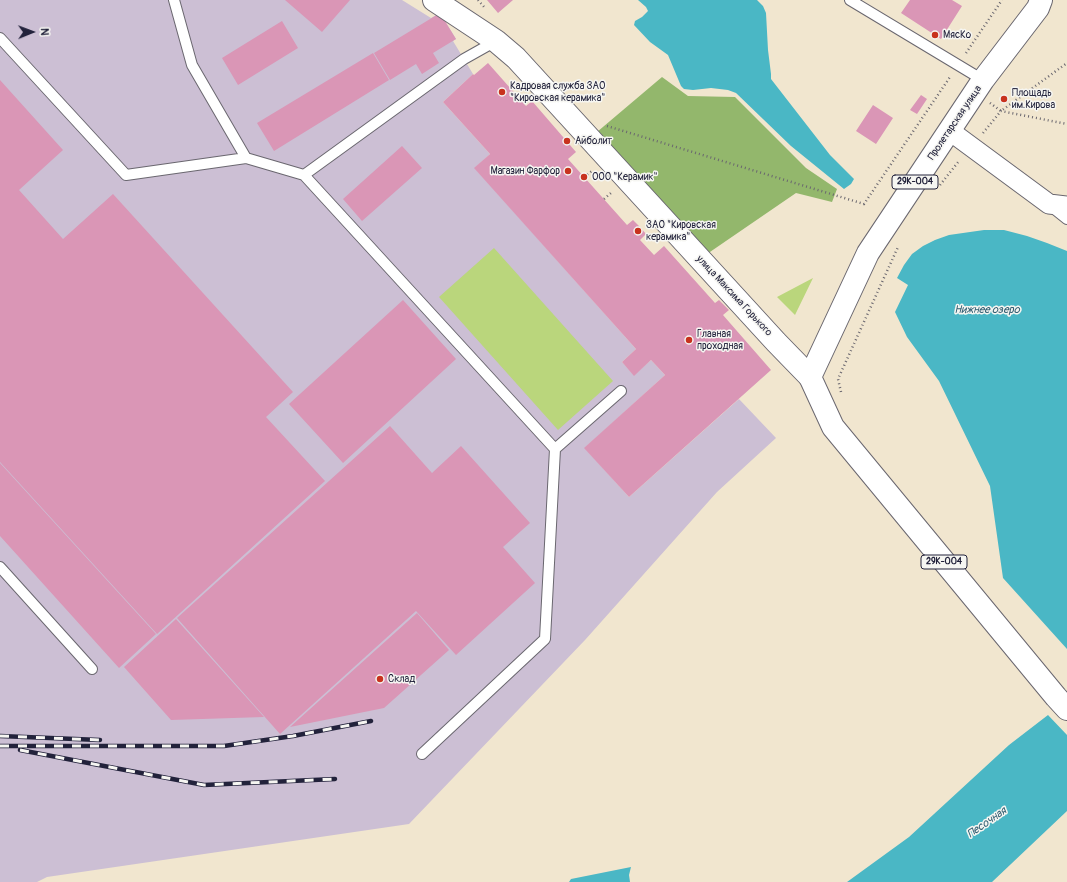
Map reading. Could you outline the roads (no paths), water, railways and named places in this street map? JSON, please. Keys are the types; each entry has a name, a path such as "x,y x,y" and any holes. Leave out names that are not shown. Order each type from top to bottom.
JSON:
{"main road":[{"name":"улица Максима Горького","path":"434,0 496,41 516,58 810,377"},
{"name":"Пролетарская улица","path":"810,377 868,253 979,86 1038,8 1041,0"},
{"name":"29К-004","path":"810,377 833,427 1062,703"}],"street":[{"path":"950,131 971,147 1058,205"}],"lane":[{"path":"174,0 192,65 246,158"},
{"path":"850,0 957,65 979,86"},
{"path":"0,38 126,174 246,158 304,175 555,449"},
{"path":"304,175 464,59 496,41"},
{"path":"1058,205 1067,219"},
{"path":"422,754 545,639 555,449 620,391"},
{"path":"0,567 92,669"}],"water":[{"path":"638,0 757,0 763,6 766,13 771,79 830,155 854,179 851,184 844,189 791,146 736,93 728,90 711,88 693,90 684,89 681,86 668,55 650,42 634,25 635,21 648,11 646,7"},
{"name":"Нижнее озеро","path":"984,230 1004,230 1027,236 1067,251 1067,649 1003,578 990,486 939,381 907,337 895,312 908,285 897,278 912,254 923,246 949,235"},
{"name":"Песочная","path":"1048,715 1067,735 1067,811 992,882 847,882 909,837 1009,745"},
{"path":"631,867 629,875 630,882 569,882 571,879"}],"railway":[{"path":"0,746 224,746 293,736 371,721"},
{"path":"0,736 100,740"},
{"path":"20,750 204,785 335,779"}],"place":[{"name":"МясКо","path":"935,35"},
{"name":"Кадровая служба ЗАО \"Кировская керамика\"","path":"502,92"},
{"name":"Площадь им.Кирова","path":"1004,99"},
{"name":"Айболит","path":"567,141"},
{"name":"Магазин Фарфор","path":"568,171"},
{"name":"ООО \"Керамик\"","path":"584,177"},
{"name":"ЗАО \"Кировская керамика\"","path":"638,231"},
{"name":"Главная проходная","path":"689,340"},
{"name":"Склад","path":"380,679"}]}
